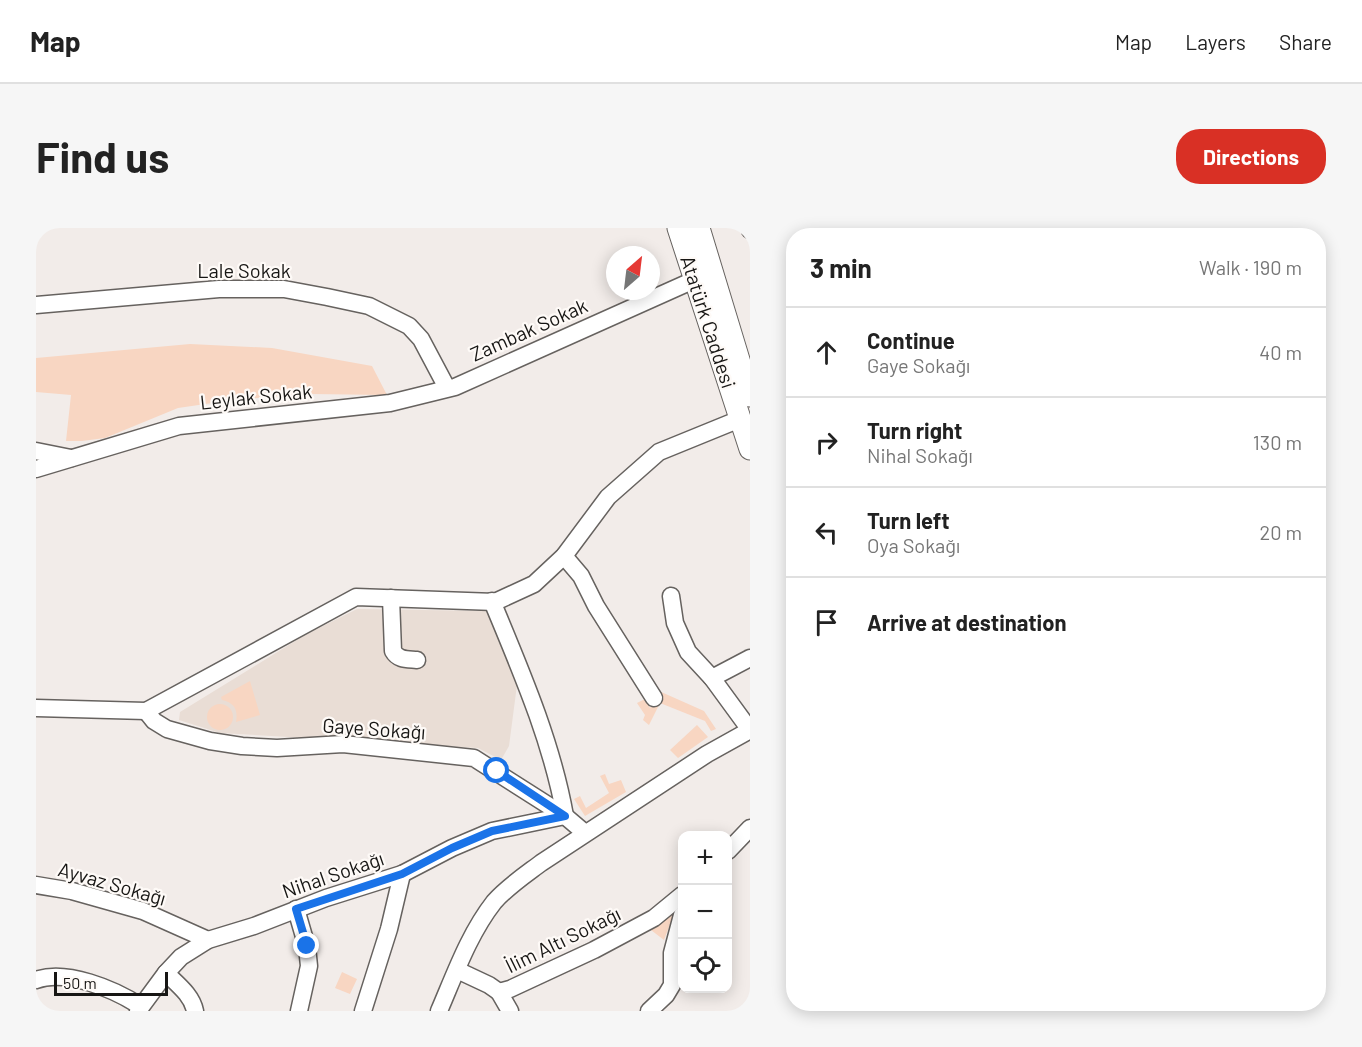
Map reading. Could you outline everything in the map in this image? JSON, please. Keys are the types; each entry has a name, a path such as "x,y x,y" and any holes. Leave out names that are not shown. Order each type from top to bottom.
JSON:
{"main road":[{"name":"Atatürk Caddesi","path":"678,228 694,280 745,417 750,449"},
{"name":"Atatürk Caddesi","path":"699,228 745,358 750,396"}],"street":[{"name":"Zambak Sokak","path":"447,388 455,387 694,280"},
{"name":"Lale Sokak","path":"36,305 219,289 284,289 327,297 369,306 409,326 422,339 447,388"},
{"name":"Leylak Sokak","path":"36,469 179,426 390,404 447,388"},
{"path":"36,708 146,711 357,597 492,602 534,584 564,556 608,497 659,452 745,417"},
{"path":"36,451 71,458"},
{"path":"564,556 581,576 596,606 654,698"},
{"path":"439,1011 474,932 495,902 518,879 707,754 750,730 712,678 688,652 675,622 670,596"},
{"path":"391,598 393,651 400,658 417,660"},
{"path":"492,602 526,682 562,797 565,816"},
{"path":"712,678 750,658"},
{"name":"Gaye Sokağı","path":"146,711 153,721 167,729 210,741 242,746 277,748 343,744 474,758 565,816 585,833"},
{"name":"Nihal Sokağı","path":"139,1008 166,973 182,957 208,940 402,874 452,848 492,831 565,816"},
{"path":"732,847 750,828"},
{"path":"363,1011 389,929 402,874"},
{"name":"Ayvaz Sokağı","path":"36,885 72,891 143,911 208,940"},
{"name":"İlim Altı Sokağı","path":"457,970 489,985 499,993 510,990 654,918 678,898"},
{"path":"296,909 307,946 309,966 299,1011"},
{"path":"649,1011 666,995 672,985 672,953 678,930"},
{"path":"166,973 183,988 195,1006 195,1011"},
{"path":"36,980 45,977 63,977 114,991 139,1008"},
{"path":"499,993 510,1011"}],"shaded area":[{"path":"190,344 272,348 372,366 387,395 310,394 233,400 178,408 105,438 66,441 71,395 36,392 36,358"},
{"path":"357,609 488,611 517,685 509,746 501,760 478,748 220,733 179,720 180,712 305,635"},
{"path":"250,681 260,715 236,722 235,708 221,697"},
{"path":"659,691 704,711 716,729 711,731 705,721 660,703 649,725 643,720 645,715 637,703 645,699 650,708"},
{"path":"220,704 229,708 233,717 229,726 220,730 211,726 207,717 211,708"},
{"path":"697,725 708,737 678,758 670,750"},
{"path":"605,774 609,784 621,780 626,792 585,816 574,799 580,796 586,808 609,793 600,776"},
{"path":"678,906 664,940 647,927"},
{"path":"342,972 357,979 350,994 335,988"}],"route":[{"path":"307,946 296,909 402,874 452,848 492,831 565,816 497,771"}]}
